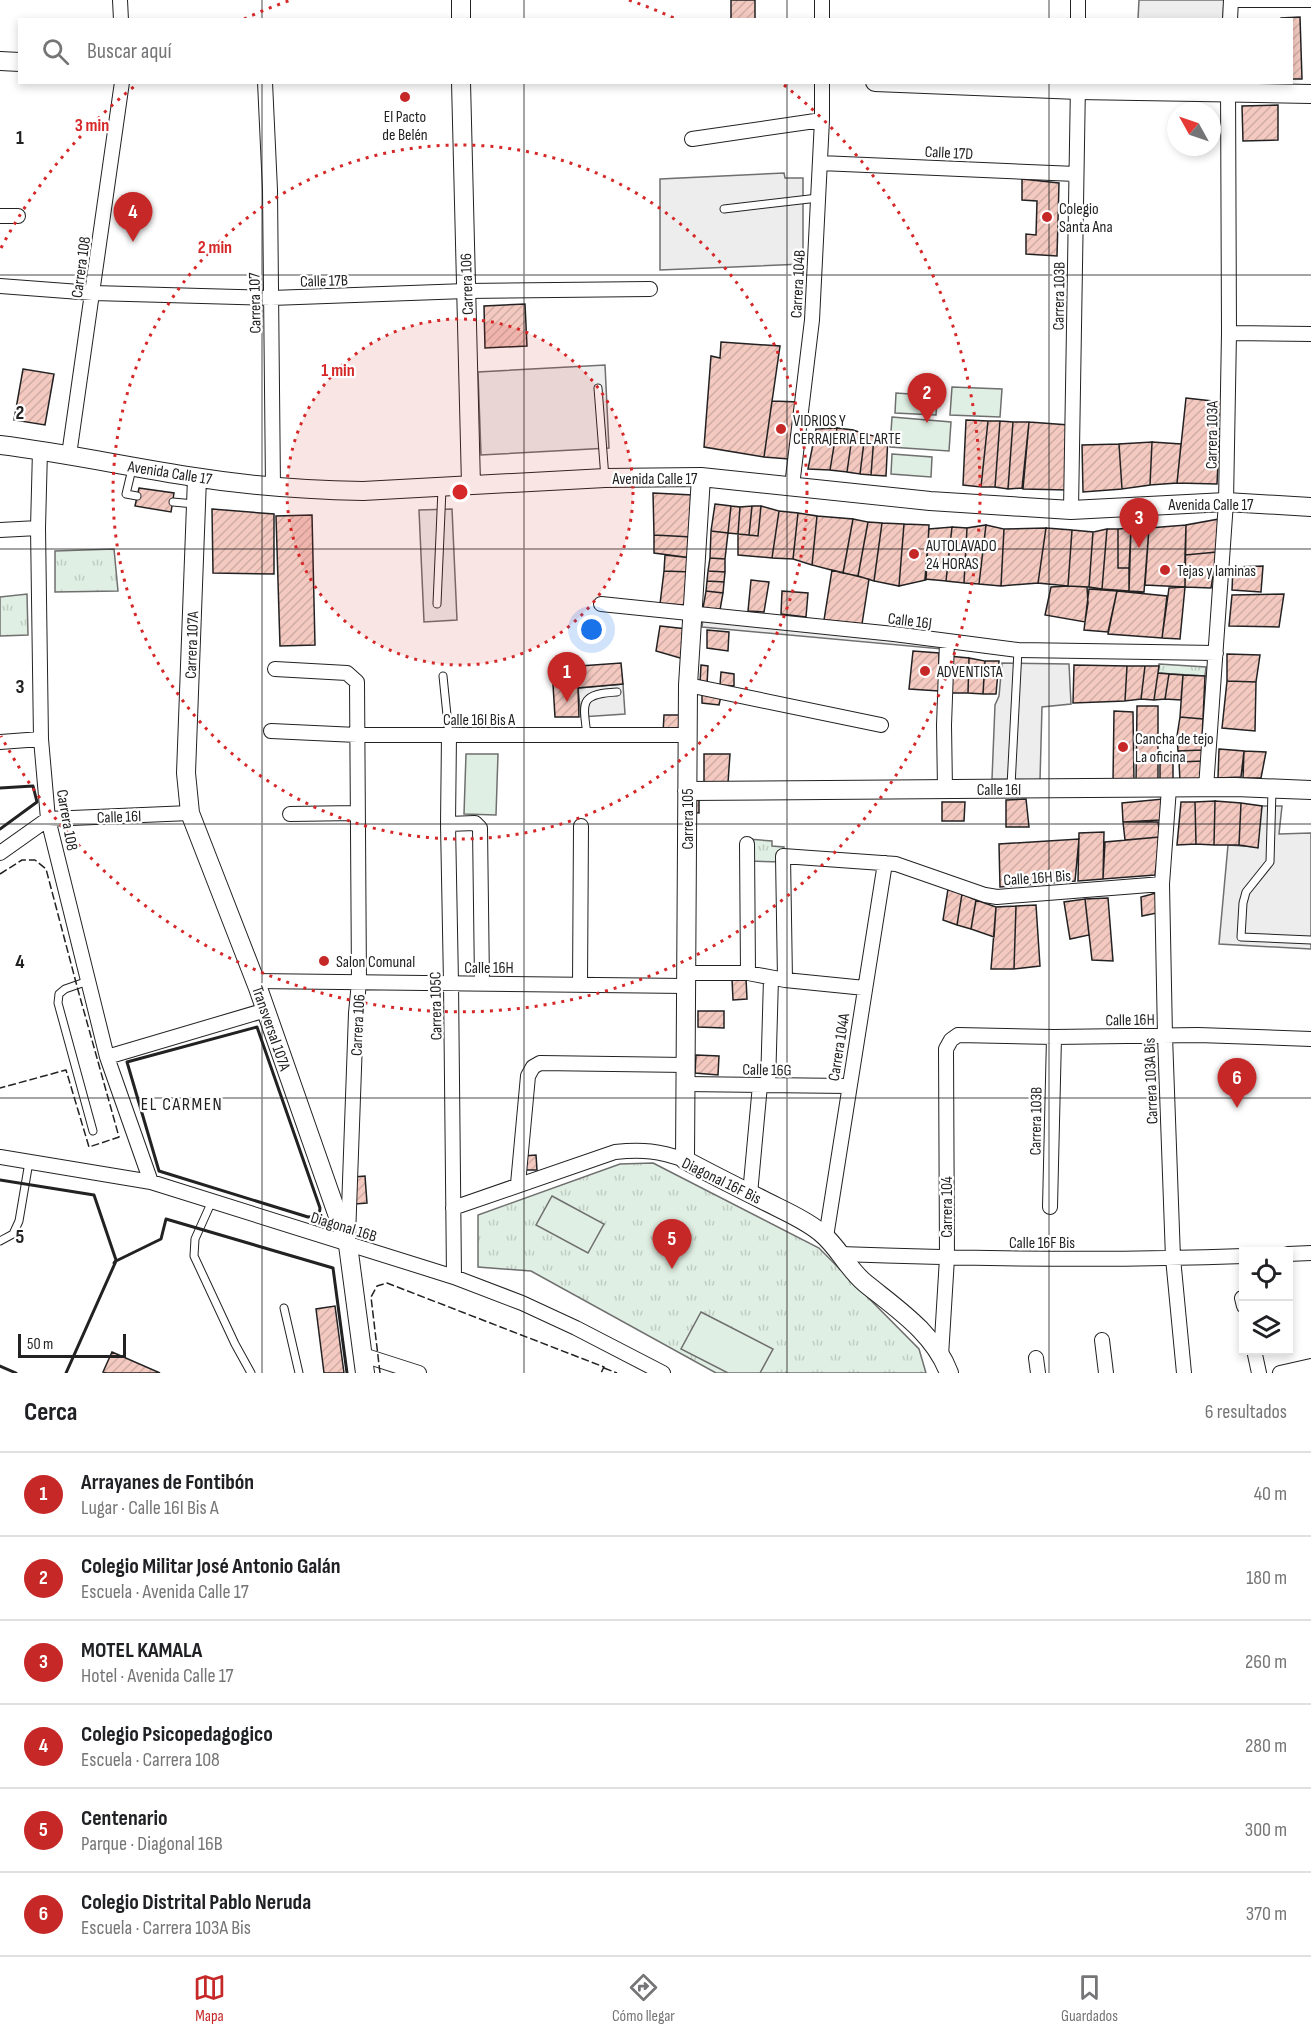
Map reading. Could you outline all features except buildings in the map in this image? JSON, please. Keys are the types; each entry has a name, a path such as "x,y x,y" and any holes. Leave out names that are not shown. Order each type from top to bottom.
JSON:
{"street":[{"path":"120,0 121,18"},
{"path":"461,0 461,18"},
{"path":"822,0 822,18"},
{"path":"1078,0 1078,18"},
{"path":"1230,18 1231,0"},
{"path":"1235,0 1311,0"},
{"path":"0,61 18,62"},
{"name":"Carrera 108","path":"69,455 122,84"},
{"name":"Carrera 107","path":"265,84 270,190 273,487"},
{"name":"Carrera 106","path":"461,84 471,485"},
{"name":"Carrera 104B","path":"792,486 813,320 822,84"},
{"path":"976,84 1228,88 1311,94"},
{"name":"Carrera 103B","path":"1071,510 1078,86"},
{"name":"Carrera 103A","path":"1206,788 1226,502 1229,333 1228,88"},
{"path":"692,139 822,120"},
{"name":"Calle 17D","path":"820,162 1076,174"},
{"path":"0,216 18,216"},
{"name":"Calle 17B","path":"0,286 93,293 271,298 466,291 650,289"},
{"path":"1229,333 1311,334"},
{"name":"Avenida Calle 17","path":"0,445 197,478 273,487 363,491 605,478 701,477 930,501 1071,510 1226,502 1311,507"},
{"name":"Carrera 108","path":"40,450 38,528 41,740 48,819 107,1057 151,1182"},
{"name":"Carrera 105","path":"685,1160 688,685 701,477"},
{"name":"Carrera 107A","path":"190,813 186,772 197,478"},
{"path":"0,530 38,528"},
{"name":"Calle 16J","path":"601,604 894,634 1018,650 1216,653"},
{"path":"945,789 944,725 947,642"},
{"name":"Carrera 106","path":"275,669 347,673 357,682 356,813 359,982 348,1245 364,1364"},
{"path":"688,685 881,725"},
{"name":"Calle 16I Bis A","path":"271,731 357,735 687,735"},
{"name":"Carrera 105C","path":"449,735 448,824 454,1277"},
{"path":"0,742 41,740"},
{"name":"Calle 16I","path":"687,790 1169,788 1311,790"},
{"name":"Carrera 103A Bis","path":"1169,788 1162,884 1164,1036 1173,1258 1184,1373"},
{"name":"Calle 16I","path":"48,819 190,813"},
{"name":"Transversal 107A","path":"190,813 266,1010 348,1245"},
{"path":"290,814 356,813"},
{"path":"0,853 48,819"},
{"path":"448,824 476,823 480,828 482,984"},
{"path":"580,984 581,826"},
{"path":"747,844 748,973"},
{"name":"Calle 16H Bis","path":"778,979 783,856 896,864 985,896 997,897 1162,884"},
{"name":"Carrera 104A","path":"826,1237 885,863"},
{"name":"Calle 16H","path":"255,981 580,984 686,980 748,973 778,979 865,988"},
{"path":"750,1194 778,979"},
{"path":"107,1057 266,1010"},
{"name":"Calle 16H","path":"951,1040 958,1035 1311,1039"},
{"name":"Carrera 103B","path":"1050,1207 1054,1037"},
{"name":"Carrera 104","path":"949,1373 941,1356 947,1258 946,1049 951,1040"},
{"path":"518,1184 528,1076 532,1067 540,1063 686,1065"},
{"name":"Calle 16G","path":"685,1084 848,1086"},
{"name":"Diagonal 16F Bis","path":"453,1208 615,1152 638,1149 685,1160 796,1217 826,1237 855,1274 922,1330 941,1356"},
{"name":"Diagonal 16B","path":"0,1157 151,1182 454,1277 576,1328 663,1373"},
{"path":"1293,1254 1311,1253"},
{"name":"Calle 16F Bis","path":"840,1254 947,1258 1239,1256"},
{"path":"1102,1340 1106,1373"},
{"path":"1255,1355 1258,1373"},
{"path":"1036,1358 1038,1373"},
{"path":"364,1364 384,1363 419,1373"},
{"path":"1280,1373 1311,1366"}],"lane":[{"path":"724,208 818,198"},
{"path":"598,388 605,478"},
{"path":"132,466 126,494 137,496"},
{"path":"436,604 442,486"},
{"path":"173,502 197,505"},
{"path":"1011,789 1018,650"},
{"path":"443,676 449,735"},
{"path":"587,735 584,706 586,701 597,693 617,692"},
{"path":"1272,789 1270,862 1246,892 1241,937 1311,940"},
{"path":"88,981 65,989 59,994 58,1002 93,1131"},
{"path":"0,1241 13,1234 18,1221 29,1162"},
{"path":"212,1201 195,1239 194,1256 251,1373"},
{"path":"284,1308 299,1373"}],"green space":[{"path":"952,387 1002,389 1000,417 950,415"},
{"path":"896,393 937,396 936,415 895,413"},
{"path":"892,417 951,422 949,451 890,447"},
{"path":"892,454 932,457 931,477 891,474"},
{"path":"114,549 118,591 55,592 55,551"},
{"path":"27,594 28,635 0,636 0,597"},
{"path":"1159,664 1206,667 1205,676 1158,673"},
{"path":"466,754 498,754 496,815 464,814"},
{"path":"748,839 772,841 772,846 784,847 783,862 747,861"},
{"path":"653,1163 819,1248 919,1349 926,1373 716,1373 531,1271 478,1267 478,1215 620,1164"},
{"path":"552,1196 604,1224 588,1253 536,1225"},
{"path":"701,1312 773,1349 760,1373 728,1373 681,1349"}],"shaded area":[{"path":"1139,0 1224,0 1223,18 1138,18"},
{"path":"784,173 785,178 803,178 803,264 660,270 660,179"},
{"path":"605,365 609,448 481,455 478,372"},
{"path":"452,509 457,620 424,622 419,510"},
{"path":"703,619 943,642 942,649 702,627"},
{"path":"1002,663 1069,664 1071,704 1042,707 1040,780 992,779 995,705 999,696"},
{"path":"623,684 625,714 581,717 578,688"},
{"path":"1262,806 1282,806 1279,834 1311,833 1311,949 1219,944 1228,845 1258,847 1259,816"}],"fence":[{"path":"0,874 22,860 35,860 46,869 119,1137 89,1147 66,1070 0,1088"},
{"path":"380,1373 371,1297 377,1286 387,1283 604,1367 601,1373"},
{"path":"604,1368 617,1373"}],"wall":[{"path":"0,788 33,786 37,802 0,829"},
{"path":"257,1027 320,1208 319,1216 308,1217 159,1171 127,1062 257,1027"},
{"path":"0,1180 94,1195 116,1260 114,1263"},
{"path":"66,1373 116,1261 161,1239 166,1219 333,1268 347,1373"},
{"path":"0,1366 16,1373"}],"place":[{"name":"El Pacto de Belén","path":"405,97"},
{"name":"Colegio Santa Ana","path":"1047,217"},
{"name":"Colegio Psicopedagogico","path":"133,242"},
{"name":"Colegio Militar José Antonio Galán","path":"927,423"},
{"name":"VIDRIOS Y CERRAJERIA EL ARTE","path":"781,429"},
{"name":"MOTEL KAMALA","path":"1139,548"},
{"name":"AUTOLAVADO 24 HORAS","path":"914,554"},
{"name":"Tejas y laminas","path":"1165,570"},
{"name":"ADVENTISTA","path":"925,671"},
{"name":"Arrayanes de Fontibón","path":"567,702"},
{"name":"Cancha de tejo La oficina","path":"1123,747"},
{"name":"Salon Comunal","path":"324,961"},
{"name":"Colegio Distrital Pablo Neruda","path":"1237,1108"},
{"name":"Centenario","path":"672,1269"}],"district":[{"name":"EL CARMEN","path":"182,1104"}]}
